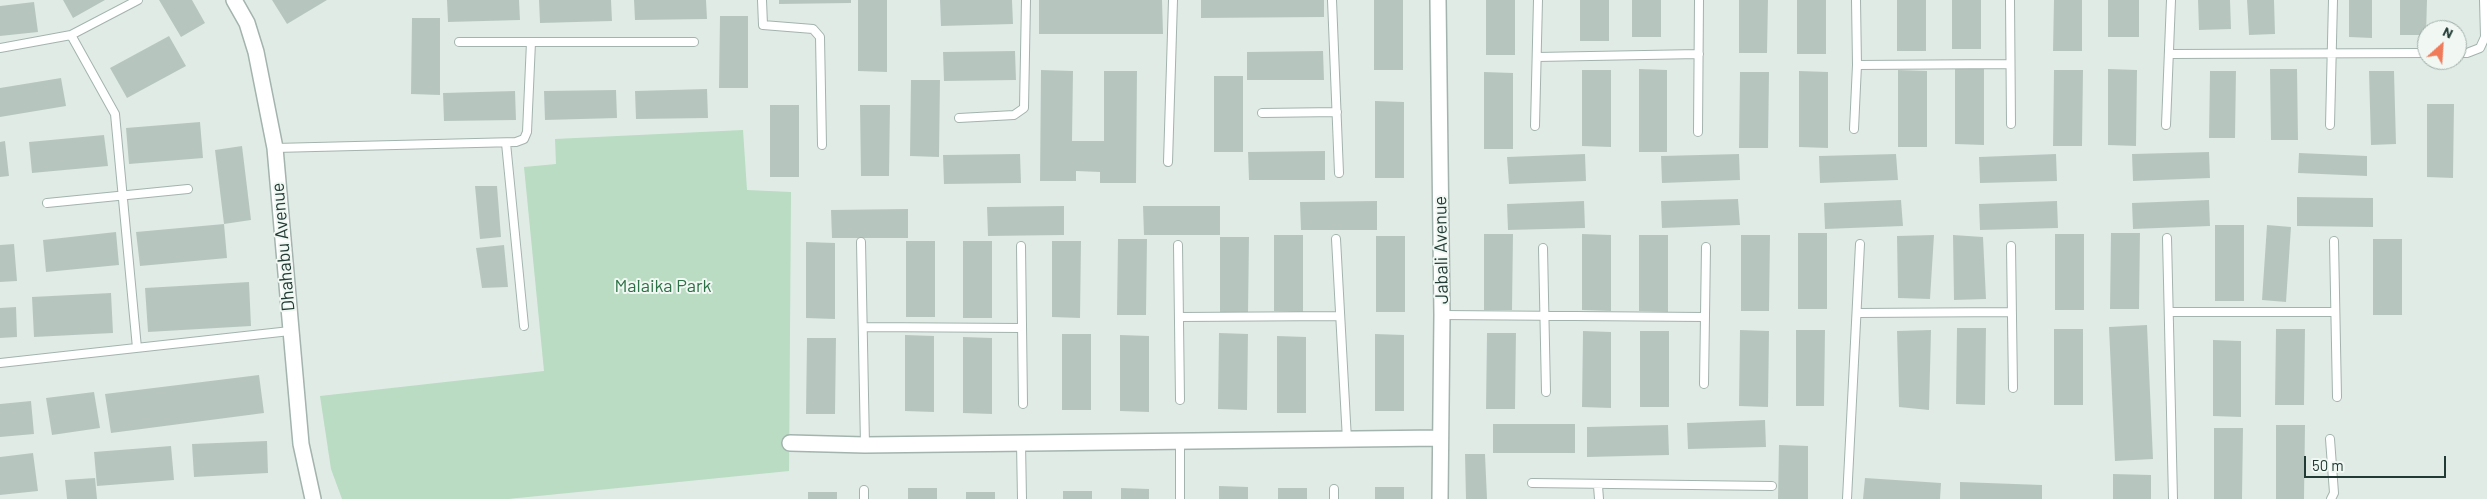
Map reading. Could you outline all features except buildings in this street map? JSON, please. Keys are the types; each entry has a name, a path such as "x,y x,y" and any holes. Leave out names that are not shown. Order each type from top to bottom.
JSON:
{"street":[{"name":"Dhahabu Avenue","path":"234,0 247,23 256,52 275,148 301,444 312,499"},
{"name":"Jabali Avenue","path":"1438,0 1442,315 1439,438 1440,499"},
{"path":"790,443 865,445 1439,438"}],"lane":[{"path":"0,48 71,35 138,0"},
{"path":"762,0 763,25 813,29 820,37 822,145"},
{"path":"959,118 1014,115 1024,108 1026,0"},
{"path":"1168,162 1172,0"},
{"path":"1332,0 1339,173"},
{"path":"1535,126 1538,0"},
{"path":"1698,132 1699,0"},
{"path":"1854,130 1857,65 1856,0"},
{"path":"2010,0 2009,64 2011,124"},
{"path":"2166,125 2171,0"},
{"path":"2330,125 2333,0"},
{"path":"2467,53 2480,48 2485,37 2484,0"},
{"path":"71,35 115,114 137,348"},
{"path":"459,42 694,42"},
{"path":"275,148 506,143 524,139 527,132 531,42"},
{"path":"2169,54 2417,53"},
{"path":"1537,57 1699,54"},
{"path":"1857,65 2009,64"},
{"path":"1262,113 1337,112"},
{"path":"506,143 524,326"},
{"path":"47,203 188,188"},
{"path":"2167,238 2172,499"},
{"path":"1336,239 1347,440"},
{"path":"2334,241 2336,397"},
{"path":"862,242 865,445"},
{"path":"1848,499 1860,244"},
{"path":"1178,245 1180,400"},
{"path":"1020,246 1023,404"},
{"path":"2011,246 2013,388"},
{"path":"1704,384 1706,247"},
{"path":"1543,248 1546,392"},
{"path":"1858,313 2011,312"},
{"path":"2169,312 2335,312"},
{"path":"1442,315 1705,317"},
{"path":"1179,317 1340,316"},
{"path":"863,327 1022,328"},
{"path":"0,363 290,330"},
{"path":"2330,439 2334,493 2331,499"},
{"path":"1180,442 1180,499"},
{"path":"1021,443 1022,499"},
{"path":"1532,483 1598,486 1772,486"},
{"path":"1598,486 1599,499"},
{"path":"1334,489 1334,499"},
{"path":"864,490 864,499"}],"green space":[{"name":"Malaika Park","path":"743,130 747,190 791,192 789,471 508,499 342,499 331,469 320,396 544,371 524,167 556,164 555,139"}]}
